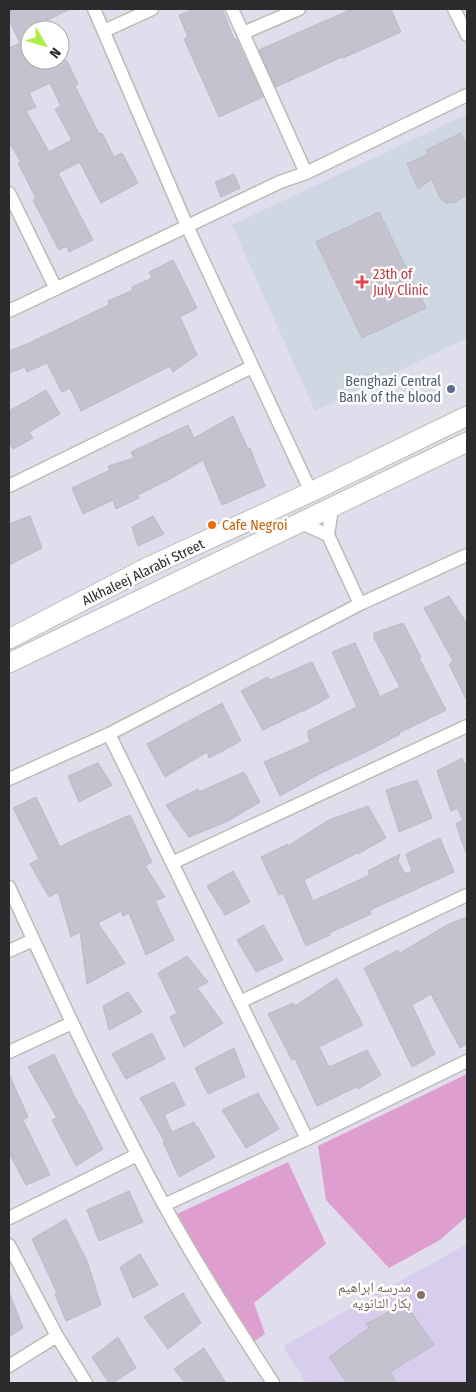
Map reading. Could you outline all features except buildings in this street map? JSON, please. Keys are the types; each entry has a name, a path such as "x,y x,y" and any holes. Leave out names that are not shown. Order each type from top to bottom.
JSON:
{"main road":[{"name":"Alkhaleej Alarabi Street","path":"9,638 146,568 311,492 467,416"},
{"name":"Alkhaleej Alarabi Street","path":"9,664 467,442"},
{"path":"146,568 156,592"}],"street":[{"path":"94,9 187,226 311,492"},
{"path":"104,31 152,9"},
{"path":"232,9 306,173"},
{"path":"243,33 299,9"},
{"path":"454,9 467,35"},
{"path":"9,311 280,182 306,173 467,95"},
{"path":"9,194 56,289"},
{"path":"9,486 252,367"},
{"path":"332,508 328,535 360,604"},
{"path":"301,523 328,535"},
{"path":"9,778 108,734 360,604 466,560"},
{"path":"172,863 467,726"},
{"path":"108,734 308,1139"},
{"path":"9,887 72,1023 137,1155 232,1321 273,1383"},
{"path":"240,1002 467,895"},
{"path":"9,951 34,940"},
{"path":"9,1052 72,1023"},
{"path":"164,1205 308,1139 467,1061"},
{"path":"9,1218 137,1155"},
{"path":"9,1245 57,1336 86,1383"},
{"path":"9,1366 57,1336"}],"shaded area":[{"name":"23th of July Clinic","path":"467,114 467,338 315,411 232,225"},
{"path":"467,1074 467,1216 440,1240 389,1268 326,1200 318,1146"},
{"path":"288,1162 326,1244 254,1303 265,1334 250,1344 177,1214"},
{"name":"مدرسه ابراهيم بكار الثانويه","path":"467,1244 467,1383 306,1383 283,1346"}],"place":[{"name":"23th of July Clinic","path":"362,282"},
{"name":"Benghazi Central Bank of the blood","path":"451,389"},
{"name":"Cafe Negroi","path":"212,525"},
{"name":"مدرسه ابراهيم بكار الثانويه","path":"421,1295"}]}
